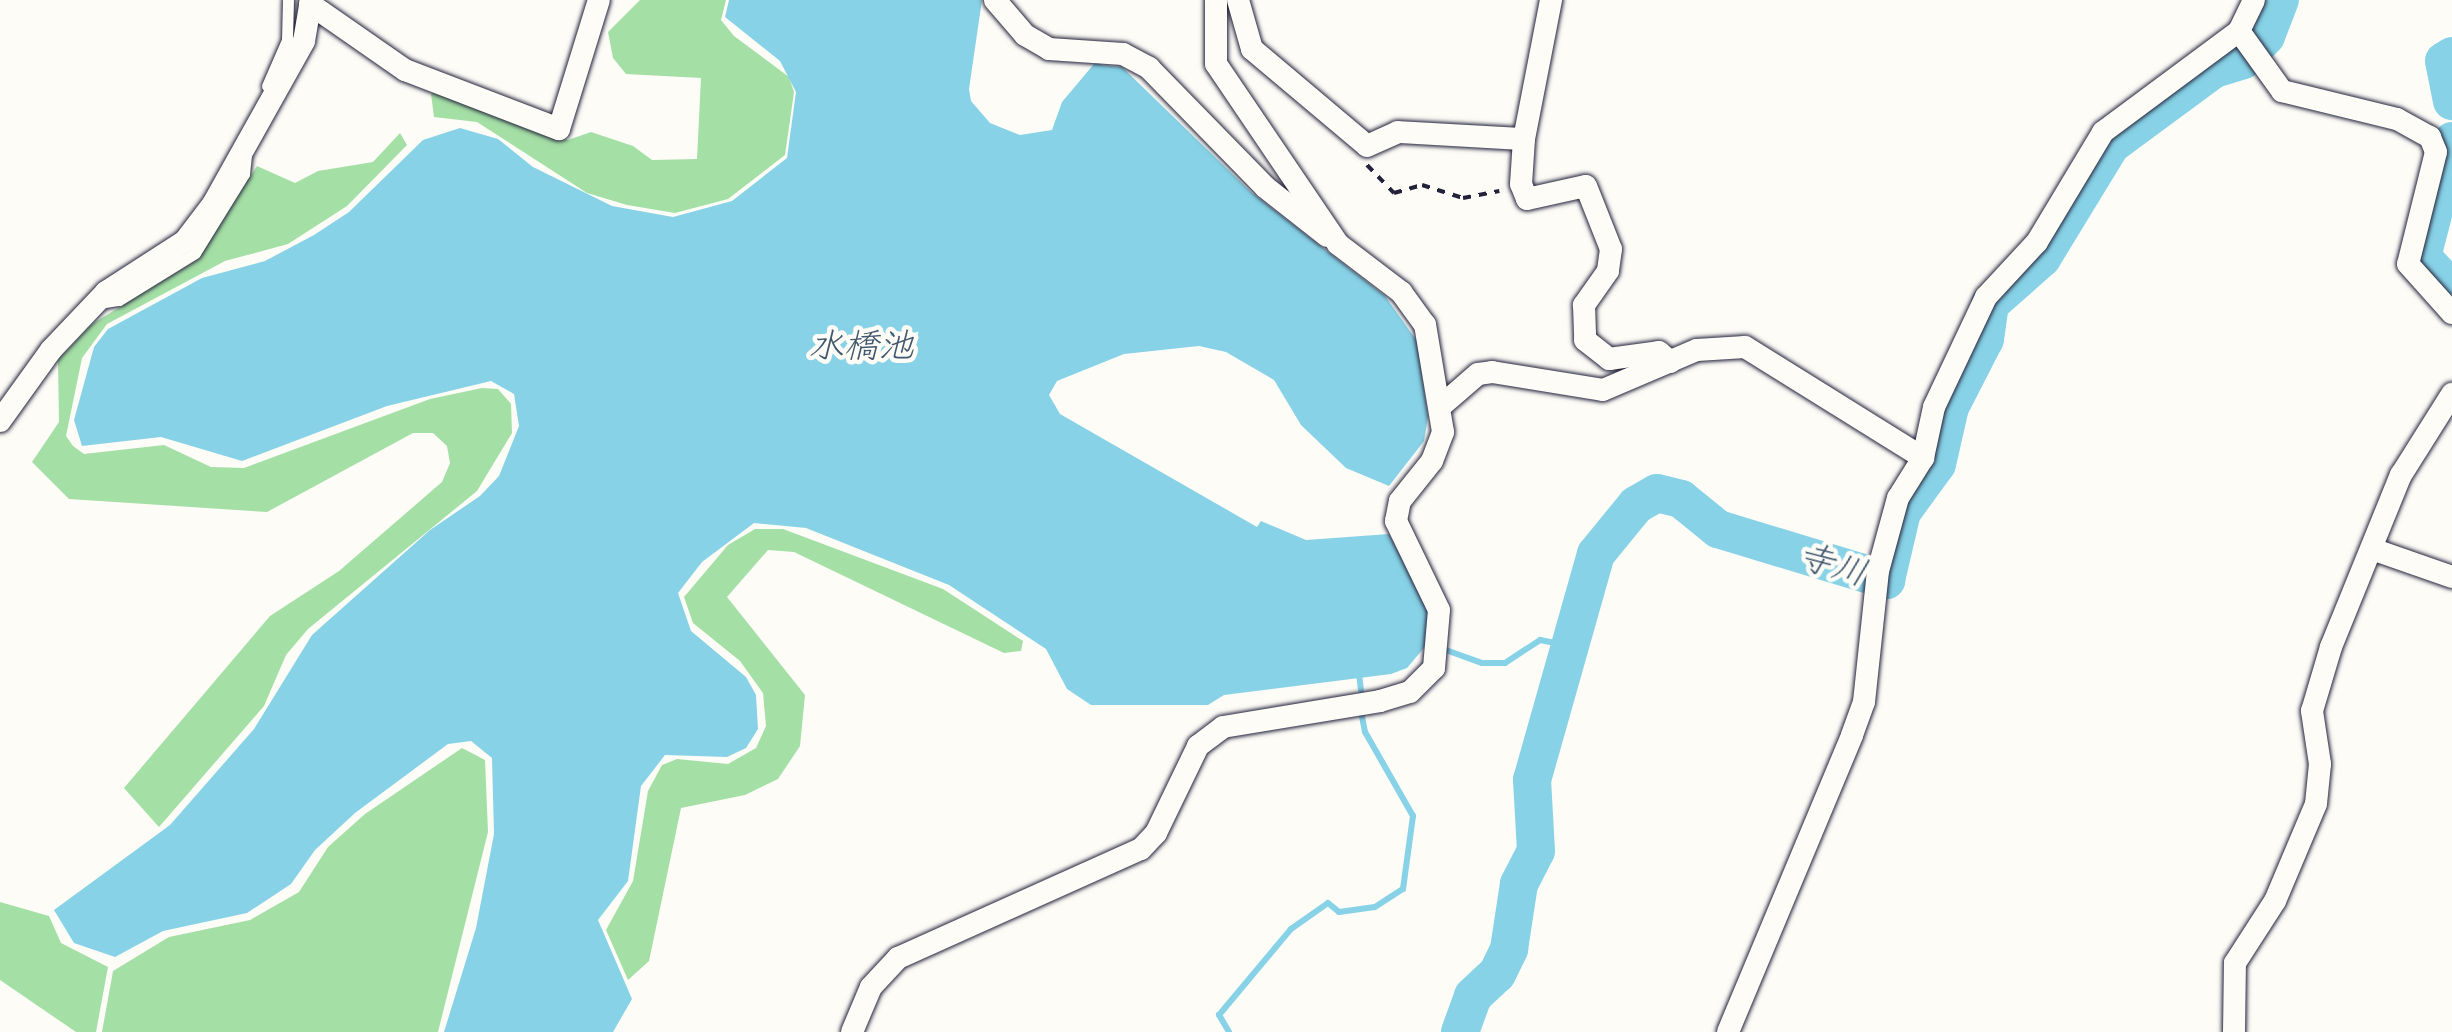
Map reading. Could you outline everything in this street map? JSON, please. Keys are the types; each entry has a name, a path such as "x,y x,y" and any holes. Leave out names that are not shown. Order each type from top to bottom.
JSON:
{"street":[{"path":"303,2 405,70 559,130 599,0"},
{"path":"852,1032 871,987 898,958 1141,848 1166,815 1187,762 1211,734 1235,723 1410,692 1439,649 1438,610 1396,521 1400,500 1439,447 1440,406 1424,324 1414,306 1265,187 1149,68 1123,54 1049,49 1025,36 995,0"},
{"path":"1216,0 1216,64 1338,244"},
{"path":"1238,0 1252,49 1367,146 1398,132 1524,139"},
{"path":"1551,0 1524,139 1521,184 1534,203 1572,185 1586,186 1612,259 1581,321 1594,352 1609,359 1659,352 1670,362"},
{"path":"2254,0 2248,43 2282,92 2408,123 2430,136 2444,156 2408,264 2452,313"},
{"path":"0,421 50,350 95,304 185,241 247,147 304,41 303,2"},
{"path":"1728,1032 1858,718 1877,577 1898,498 1923,458 1934,407 1986,297 2036,242 2086,152 2103,132 2248,43"},
{"path":"1440,406 1478,374 1492,372 1602,390 1716,346 1763,352 1923,458"},
{"path":"2234,1032 2234,963 2275,901 2316,804 2320,764 2312,712 2400,475 2452,394"},
{"path":"2372,549 2452,578"}],"path":[{"path":"1367,146 1372,177 1394,193 1434,186 1463,198 1521,184"}],"green space":[{"path":"640,0 726,0 721,20 734,36 789,77 794,92 785,155 728,199 675,213 627,205 587,193 477,122 434,117 431,94 439,89 568,140 591,132 633,146 652,160 697,159 701,78 626,74 613,58 608,32"},
{"path":"400,133 407,145 347,206 288,244 225,261 107,324 82,358 66,436 84,454 164,445 211,467 244,468 430,399 482,388 498,389 511,404 512,433 477,491 308,629 286,655 264,706 159,827 124,788 270,616 339,571 442,482 450,463 447,446 433,433 413,433 267,512 69,499 32,462 59,422 58,360 92,324 197,260 257,166 295,183 318,171 373,162"},
{"path":"755,529 783,529 943,589 1023,641 1021,651 1004,653 794,552 768,550 727,597 805,695 800,746 778,779 745,795 681,808 649,961 628,980 606,930 633,881 648,791 662,765 677,759 728,764 756,748 766,726 763,693 740,661 693,623 684,597 728,545"},
{"path":"462,748 485,760 488,832 438,1032 102,1032 113,971 169,937 250,920 299,892 328,847 365,814"},
{"path":"0,902 49,916 61,943 108,967 96,1032 76,1032 0,980"}],"water":[{"name":"水橋池","path":"729,0 982,0 969,89 971,101 990,123 1020,135 1052,130 1062,102 1099,58 1101,65 1122,67 1251,192 1385,296 1417,341 1428,417 1424,441 1389,486 1346,468 1301,425 1274,380 1226,352 1199,346 1124,354 1057,381 1049,395 1060,414 1257,527 1261,521 1306,540 1389,534 1432,615 1434,636 1407,668 1391,674 1224,695 1208,705 1091,705 1067,689 1046,649 949,585 806,528 754,523 702,562 678,593 691,631 746,677 756,695 758,729 746,748 727,757 665,755 641,786 628,881 598,920 632,999 613,1032 444,1032 476,928 494,834 492,758 471,741 448,744 355,813 315,850 291,884 247,913 163,931 115,957 74,943 54,910 170,825 254,729 312,635 430,530 480,496 499,476 519,426 514,394 491,381 387,406 242,461 161,437 82,446 74,420 94,347 108,329 202,278 265,261 314,235 349,212 423,140 460,128 498,139 533,167 612,206 673,217 732,201 787,158 796,92 780,61 725,17"}],"waterway":[{"name":"寺川","path":"1460,1032 1473,996 1497,974 1509,949 1519,884 1536,851 1532,780 1596,554 1636,505 1657,493 1681,499 1718,529 1886,580 1902,512 1937,464 1950,407 1985,339 1990,304 2042,258 2111,145 2214,69 2243,60 2266,36 2280,0"},
{"path":"2452,56 2444,61 2452,101"},
{"path":"2452,141 2422,257 2452,289"},
{"path":"1443,649 1482,663 1505,663 1540,640 1572,646"},
{"path":"1359,674 1361,690"},
{"path":"1229,1032 1219,1015 1291,929 1328,903 1339,912 1375,907 1403,889 1413,816 1365,732 1361,711"}]}
